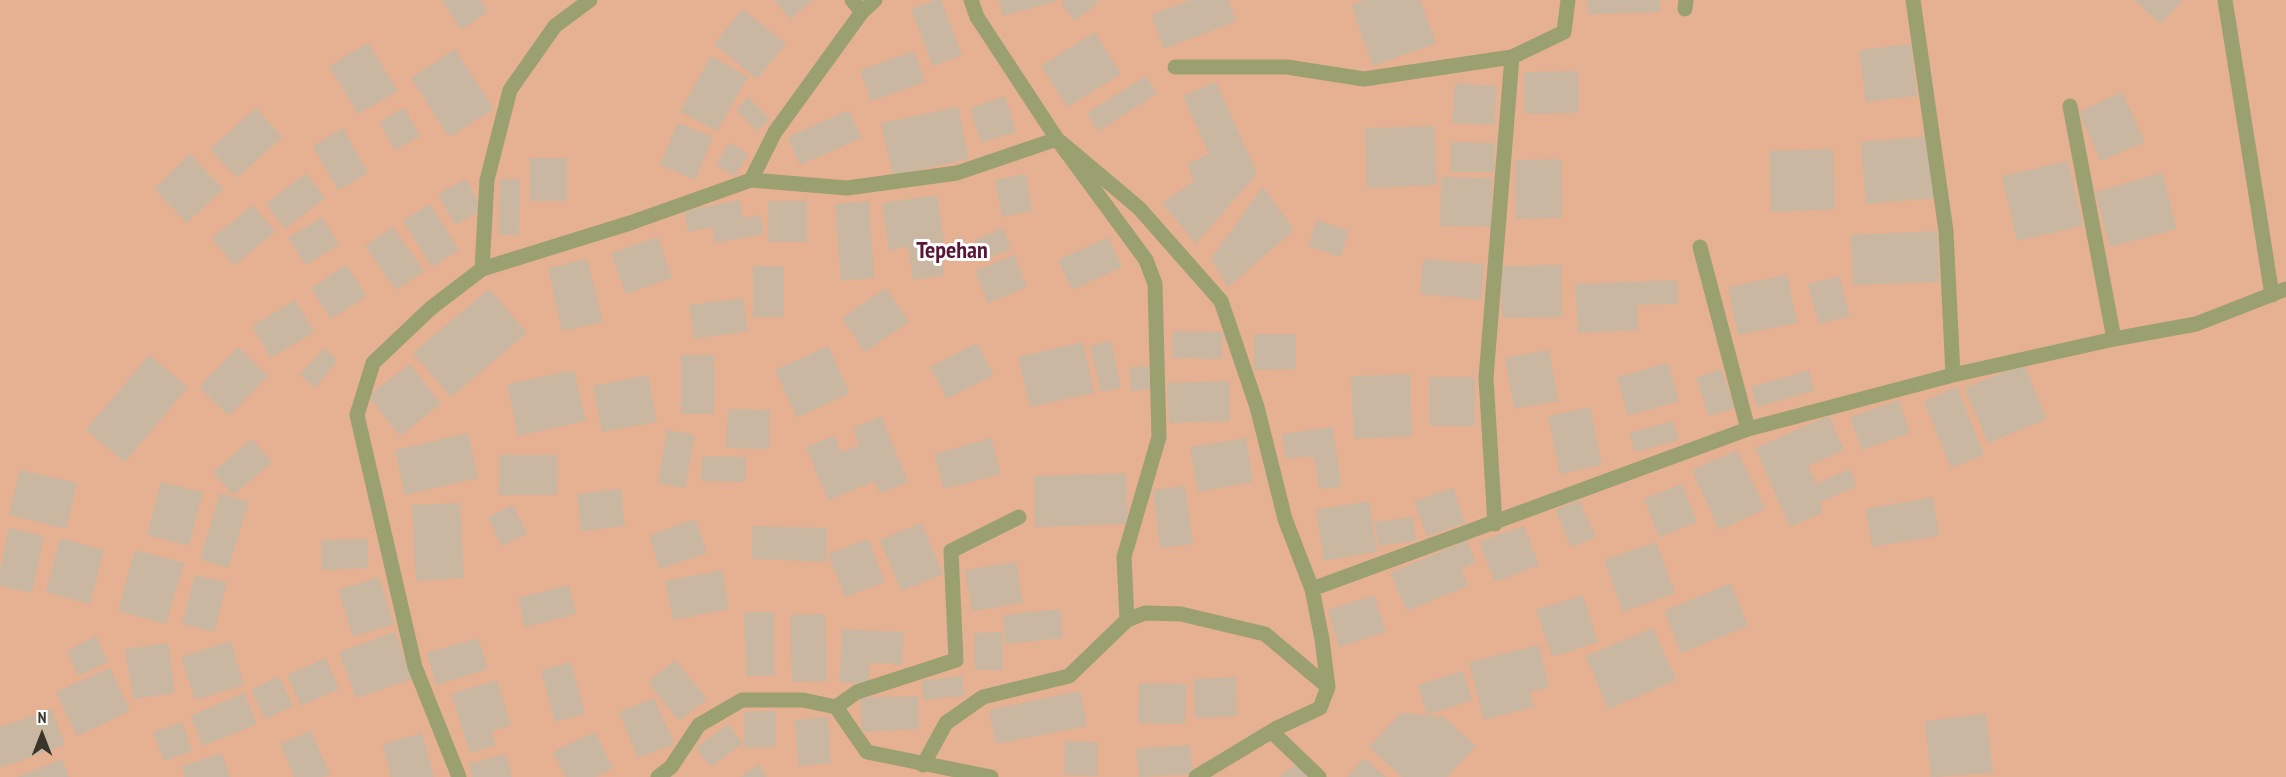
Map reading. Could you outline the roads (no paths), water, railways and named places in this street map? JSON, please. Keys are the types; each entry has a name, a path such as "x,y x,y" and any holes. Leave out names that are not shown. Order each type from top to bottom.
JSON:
{"street":[{"path":"482,268 487,180 510,90 555,26 590,0"},
{"path":"751,180 775,132 857,6 875,0"},
{"path":"972,0 977,17 1057,140 1146,260 1155,284 1160,437 1124,557 1127,620"},
{"path":"1175,67 1287,67 1364,79 1512,57 1564,32 1568,0"},
{"path":"1913,0 1946,231 1953,375"},
{"path":"1312,590 1748,429 1953,375 2114,339 2196,324 2279,292 2225,0"},
{"path":"1495,524 1486,378 1512,57"},
{"path":"2070,106 2114,339"},
{"path":"459,777 416,667 357,415 373,363 431,308 482,268 630,223 751,180 847,188 957,173 1057,140"},
{"path":"1057,140 1139,208 1221,301 1257,407 1285,519 1312,590 1322,639 1328,687 1320,708 1272,732 1196,777"},
{"path":"1700,247 1748,429"},
{"path":"836,707 857,692 956,660 951,551 1019,517"},
{"path":"923,765 946,723 982,697 1070,676 1127,620 1145,613 1181,614 1264,634 1328,687"},
{"path":"658,777 674,772 699,725 742,700 802,700 836,707 867,752 991,777"},
{"path":"1272,732 1319,777"}],"district":[{"name":"Tepehan","path":"952,251"}]}
